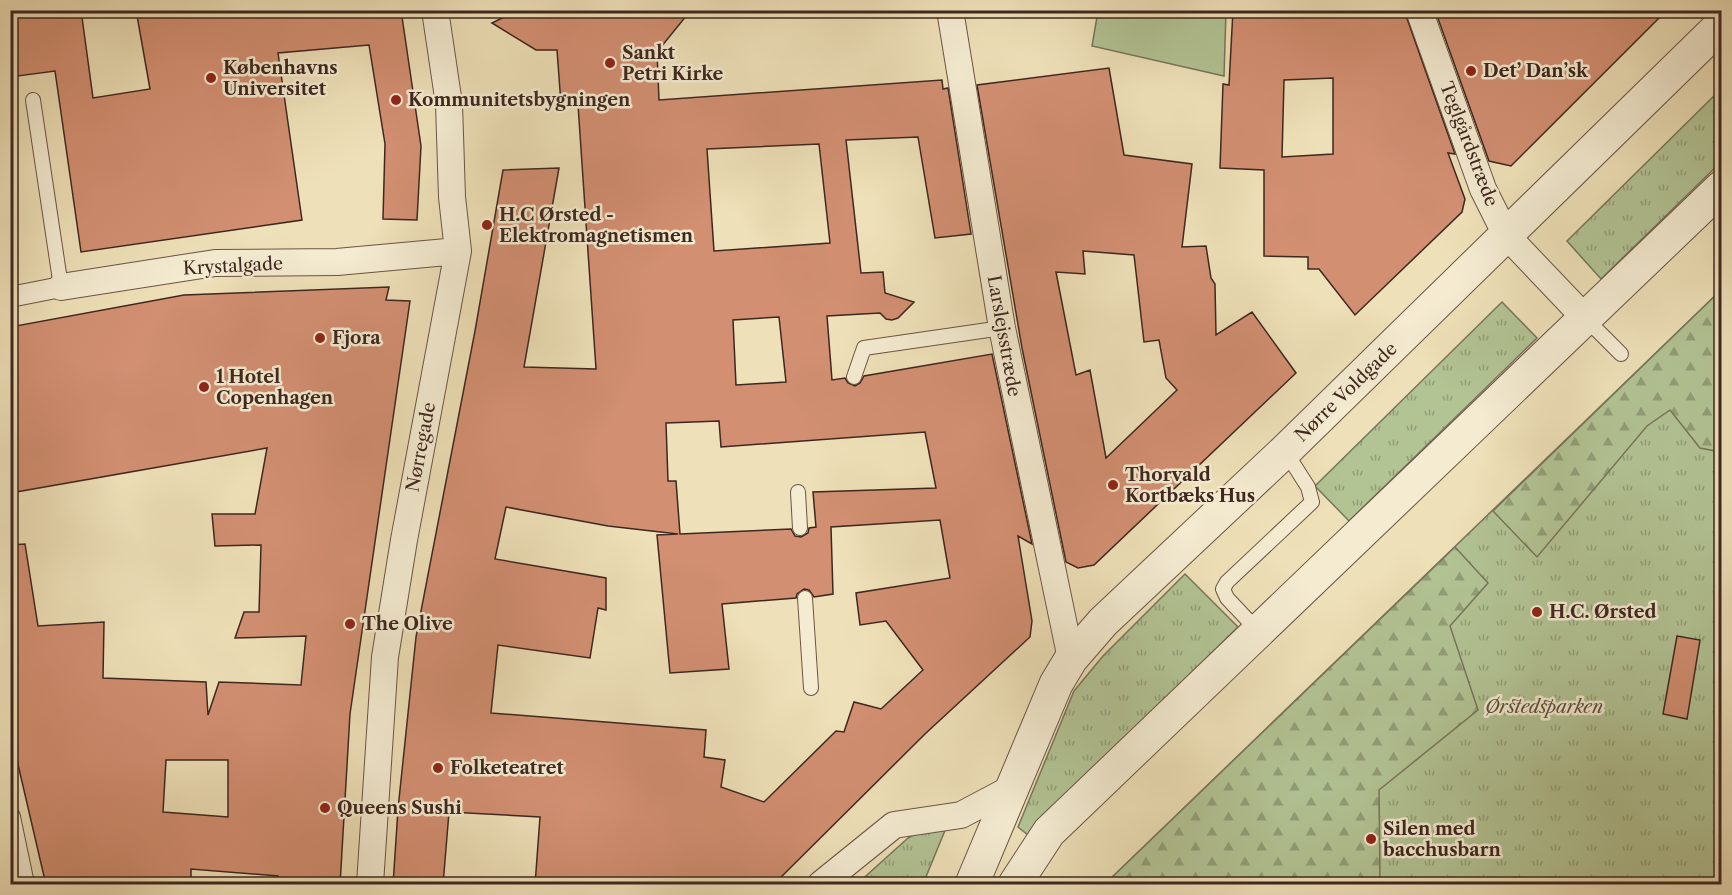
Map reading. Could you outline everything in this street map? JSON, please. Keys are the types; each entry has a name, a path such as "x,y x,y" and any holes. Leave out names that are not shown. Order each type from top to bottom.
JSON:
{"street":[{"name":"Nørregade","path":"370,885 385,657 404,540 458,251 452,197 449,104 435,10"},
{"name":"Larslejsstræde","path":"950,10 1002,328 1071,659"},
{"name":"Teglgårdstræde","path":"1419,10 1483,189 1506,235 1586,319"},
{"name":"Nørre Voldgade","path":"972,885 1043,711 1071,659 1102,622 1285,451 1722,24"},
{"path":"1015,885 1021,872 1049,832 1260,633 1722,187"},
{"name":"Krystalgade","path":"10,297 215,263 337,262 458,251"},
{"path":"821,885 894,825 961,815 1012,788"},
{"path":"10,817 24,885"}],"lane":[{"path":"33,100 62,287"},
{"path":"1586,319 1621,354"},
{"path":"854,377 864,348 1002,328"},
{"path":"1260,633 1227,598 1223,590 1227,582 1312,502 1308,487 1285,451"},
{"path":"798,492 800,528"},
{"path":"805,598 811,688"}],"green space":[{"path":"1098,11 1226,11 1224,76 1092,46"},
{"path":"1721,89 1721,162 1601,279 1567,241"},
{"name":"Ørstedsparken","path":"1721,290 1721,884 1105,884"},
{"path":"1721,290 1721,452 1700,448 1670,410 1647,426 1537,557 1493,511"},
{"path":"1502,302 1537,338 1349,521 1315,486"},
{"path":"1455,547 1488,583 1450,626 1478,710 1379,790 1380,884 1105,884"},
{"path":"1185,574 1238,627 1028,835 1018,827 1074,691 1103,656"},
{"path":"925,828 946,828 923,884 857,884 908,838"}],"building":[{"name":"Københavns Universitet","path":"10,10 81,10 93,98 150,89 136,10 401,10 421,146 417,220 383,219 385,144 369,45 278,53 302,220 81,252 55,71 10,77"},
{"path":"506,10 691,10 657,52 659,100 942,80 943,89 948,88 971,234 935,238 918,137 846,140 861,273 883,272 885,293 914,302 898,318 892,320 886,319 880,313 827,316 832,380 845,378 848,383 855,386 864,376 992,354 1032,544 1018,536 1032,621 1030,637 925,734 773,885 535,885 540,817 449,812 443,885 393,885 398,809 416,637 475,331 503,170 559,168 524,367 596,369 578,105 561,104 557,50 536,50 492,23 506,16","holes":["819,144 830,243 714,251 707,149","779,317 786,382 736,385 733,320","719,421 721,447 925,432 936,488 813,492 816,527 809,528 808,533 801,537 795,536 791,529 680,534 676,481 668,481 666,423","506,507 608,526 678,534 657,535 670,673 729,669 722,604 796,598 797,594 804,589 809,590 814,597 833,594 831,527 940,520 950,578 856,593 860,625 886,621 923,670 881,709 854,702 844,732 836,731 764,802 721,787 725,760 704,757 706,730 491,713 498,645 590,658 598,608 606,610 606,578 495,559"]},
{"path":"1233,10 1404,10 1455,154 1448,153 1465,199 1462,212 1355,315 1319,269 1308,269 1308,257 1264,256 1264,170 1220,168 1223,84 1229,85","holes":["1333,78 1333,154 1282,157 1284,80"]},
{"path":"1435,10 1667,10 1511,166 1489,161"},
{"path":"1109,68 1124,155 1192,164 1182,247 1206,246 1211,278 1215,284 1216,335 1252,312 1296,373 1094,565 1078,568 1066,562 1022,348 977,85","holes":["1083,251 1134,255 1144,342 1159,340 1166,378 1177,390 1106,458 1090,370 1076,375 1056,272 1085,274"]},
{"path":"389,287 386,300 410,301 350,714 340,885 276,885 278,876 191,869 191,885 46,885 10,730 10,545 25,544 38,626 104,622 103,678 206,682 208,715 219,682 301,685 306,636 235,638 244,612 259,612 261,545 215,546 212,514 255,514 267,448 10,493 10,327 184,295","holes":["166,760 228,760 228,817 163,812"]},
{"path":"1677,636 1700,640 1687,719 1663,714"}],"place":[{"name":"Sankt Petri Kirke","path":"610,63"},
{"name":"Det’ Dan’sk","path":"1471,71"},
{"name":"Københavns Universitet","path":"211,78"},
{"name":"Kommunitetsbygningen","path":"396,100"},
{"name":"H.C Ørsted - Elektromagnetismen","path":"487,225"},
{"name":"Fjora","path":"320,338"},
{"name":"1 Hotel Copenhagen","path":"204,387"},
{"name":"Thorvald Kortbæks Hus","path":"1113,485"},
{"name":"H.C. Ørsted","path":"1537,612"},
{"name":"The Olive","path":"350,624"},
{"name":"Folketeatret","path":"438,768"},
{"name":"Queens Sushi","path":"325,808"},
{"name":"Silen med bacchusbarn","path":"1371,839"}]}
